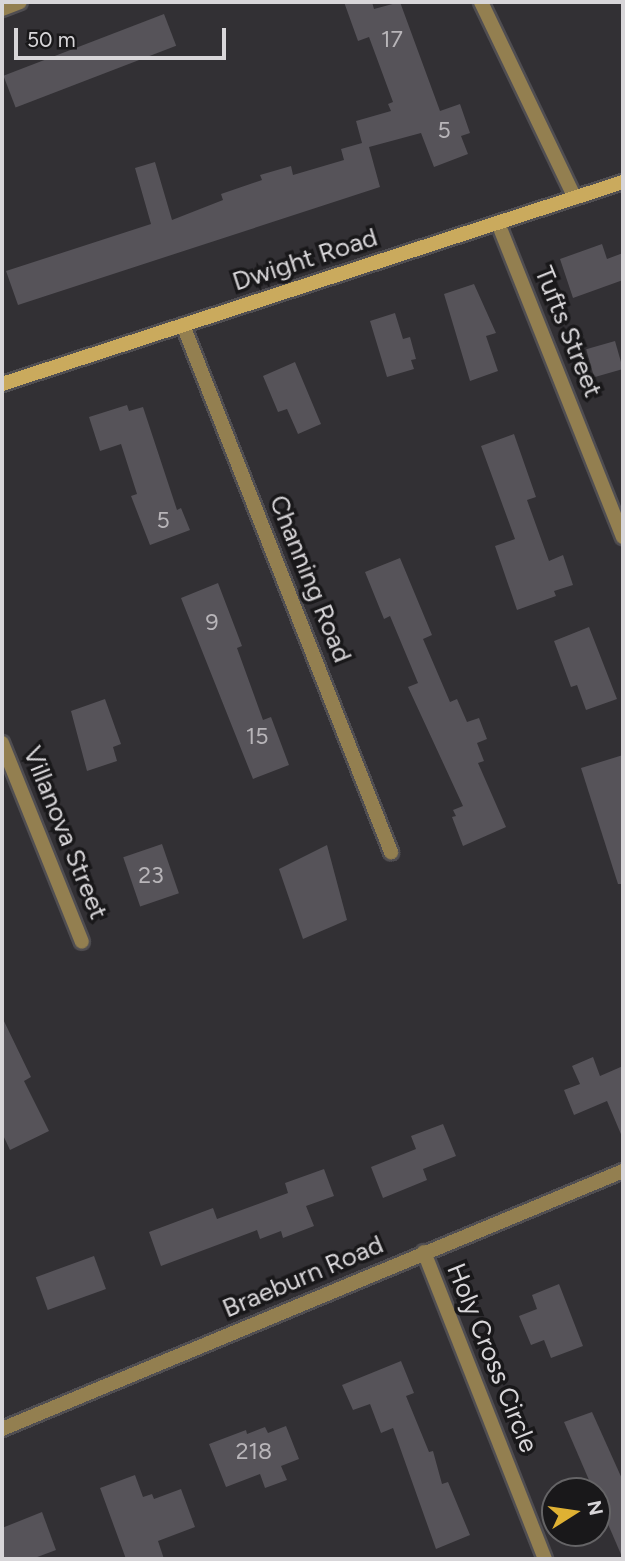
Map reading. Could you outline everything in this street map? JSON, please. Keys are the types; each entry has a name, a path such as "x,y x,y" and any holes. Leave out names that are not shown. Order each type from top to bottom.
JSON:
{"main road":[{"name":"Dwight Road","path":"2,384 623,182"}],"street":[{"path":"2,9 20,2"},
{"path":"481,2 575,198"},
{"name":"Tufts Street","path":"498,223 623,537"},
{"name":"Channing Road","path":"183,326 391,852"},
{"name":"Villanova Street","path":"2,743 82,942"},
{"name":"Braeburn Road","path":"2,1429 623,1171"},
{"name":"Holy Cross Circle","path":"424,1252 545,1559"}],"building":[{"path":"344,2 372,2 374,9 400,2 440,111 460,104 470,133 461,136 468,154 434,167 421,133 369,147 380,187 18,305 6,271 151,224 135,168 155,162 172,220 223,200 221,194 262,180 260,175 291,166 293,175 344,160 341,149 362,143 356,121 391,111 388,104 393,102 369,37 358,41"},
{"path":"164,14 176,46 16,107 3,76"},
{"path":"602,244 607,259 623,253 623,280 573,298 560,259"},
{"path":"474,284 496,333 486,336 498,371 470,381 444,294"},
{"path":"395,313 403,339 410,337 416,359 411,360 414,369 387,377 370,321"},
{"path":"615,341 623,369 594,377 586,349"},
{"path":"295,362 321,424 298,434 287,409 278,412 263,376"},
{"path":"127,405 129,411 143,407 177,510 181,508 190,530 150,545 131,496 137,494 121,444 100,451 89,417"},
{"path":"514,434 536,497 527,500 549,561 563,555 573,585 554,591 556,596 517,610 495,546 515,539 481,446"},
{"path":"400,558 432,635 423,639 450,702 457,699 467,722 479,718 487,739 477,743 484,761 478,763 506,827 463,846 452,817 456,816 453,810 463,806 408,687 418,683 390,616 384,619 365,572"},
{"path":"218,583 242,646 237,648 263,720 271,717 289,765 253,779 181,598"},
{"path":"589,627 617,699 586,710 577,685 571,687 554,641"},
{"path":"105,699 121,744 113,747 117,761 87,771 71,711"},
{"path":"623,755 623,884 618,884 581,768"},
{"path":"162,844 179,893 140,907 123,857"},
{"path":"327,845 347,920 303,939 279,869"},
{"path":"2,1017 31,1077 24,1081 49,1131 10,1150 2,1133"},
{"path":"593,1057 600,1076 623,1066 623,1139 607,1101 574,1115 564,1090 580,1084 572,1066"},
{"path":"443,1124 456,1156 423,1169 427,1180 383,1198 371,1167 416,1149 411,1136"},
{"path":"324,1169 334,1196 306,1206 314,1226 283,1238 281,1231 260,1239 257,1230 161,1266 149,1232 213,1208 217,1219 288,1193 285,1183"},
{"path":"94,1256 106,1289 48,1310 36,1277"},
{"path":"559,1284 583,1346 551,1358 544,1340 531,1345 519,1316 537,1309 532,1295"},
{"path":"401,1361 414,1393 406,1396 429,1452 433,1451 442,1484 448,1482 470,1535 436,1549 393,1428 381,1433 370,1404 353,1410 342,1385"},
{"path":"592,1412 623,1481 623,1559 611,1531 611,1477 588,1477 564,1422"},
{"path":"286,1426 299,1459 281,1466 287,1480 265,1488 260,1474 226,1487 209,1444 246,1430 247,1434 265,1427 268,1433"},
{"path":"135,1475 143,1497 152,1494 154,1499 181,1489 195,1527 158,1541 164,1559 126,1559 100,1488"},
{"path":"42,1512 56,1550 32,1559 2,1559 2,1528"}]}
